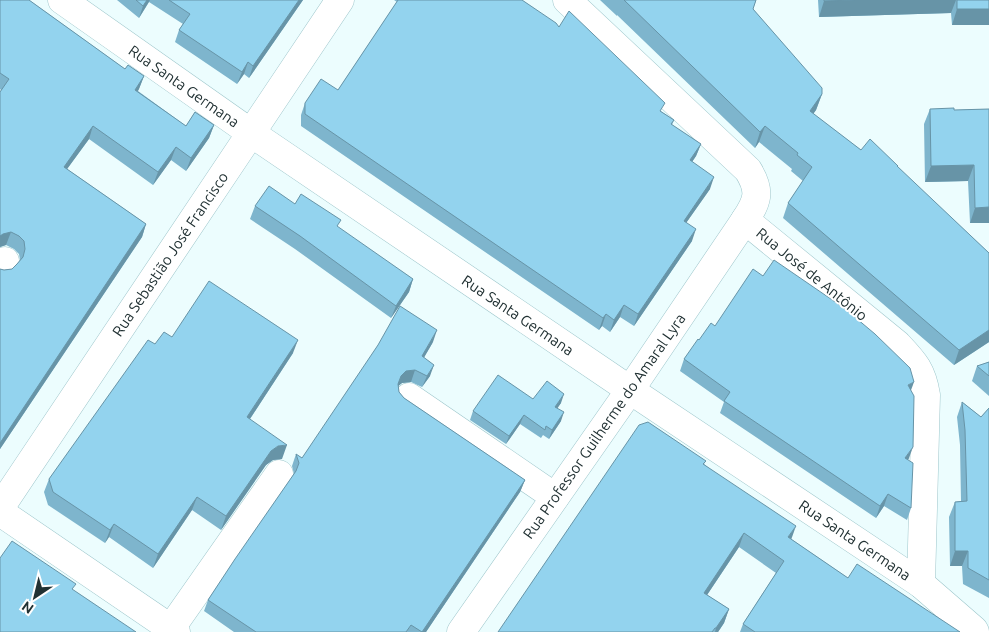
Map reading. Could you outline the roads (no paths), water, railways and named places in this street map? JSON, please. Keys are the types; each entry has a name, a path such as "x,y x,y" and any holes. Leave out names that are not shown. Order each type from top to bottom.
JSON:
{"street":[{"name":"Rua Santa Germana","path":"62,0 92,8 251,133 630,390 921,584 975,631"},
{"name":"Rua Sebastião José Francisco","path":"0,508 340,0"},
{"name":"Rua José de Antônio","path":"567,0 748,170 757,189 757,199 745,220 897,344 916,364 924,381 926,395 921,584"},
{"name":"Rua Professor Guilherme do Amaral Lyra","path":"461,632 630,390 745,220"},
{"path":"409,397 555,497"},
{"path":"0,512 173,630 279,474"}]}
